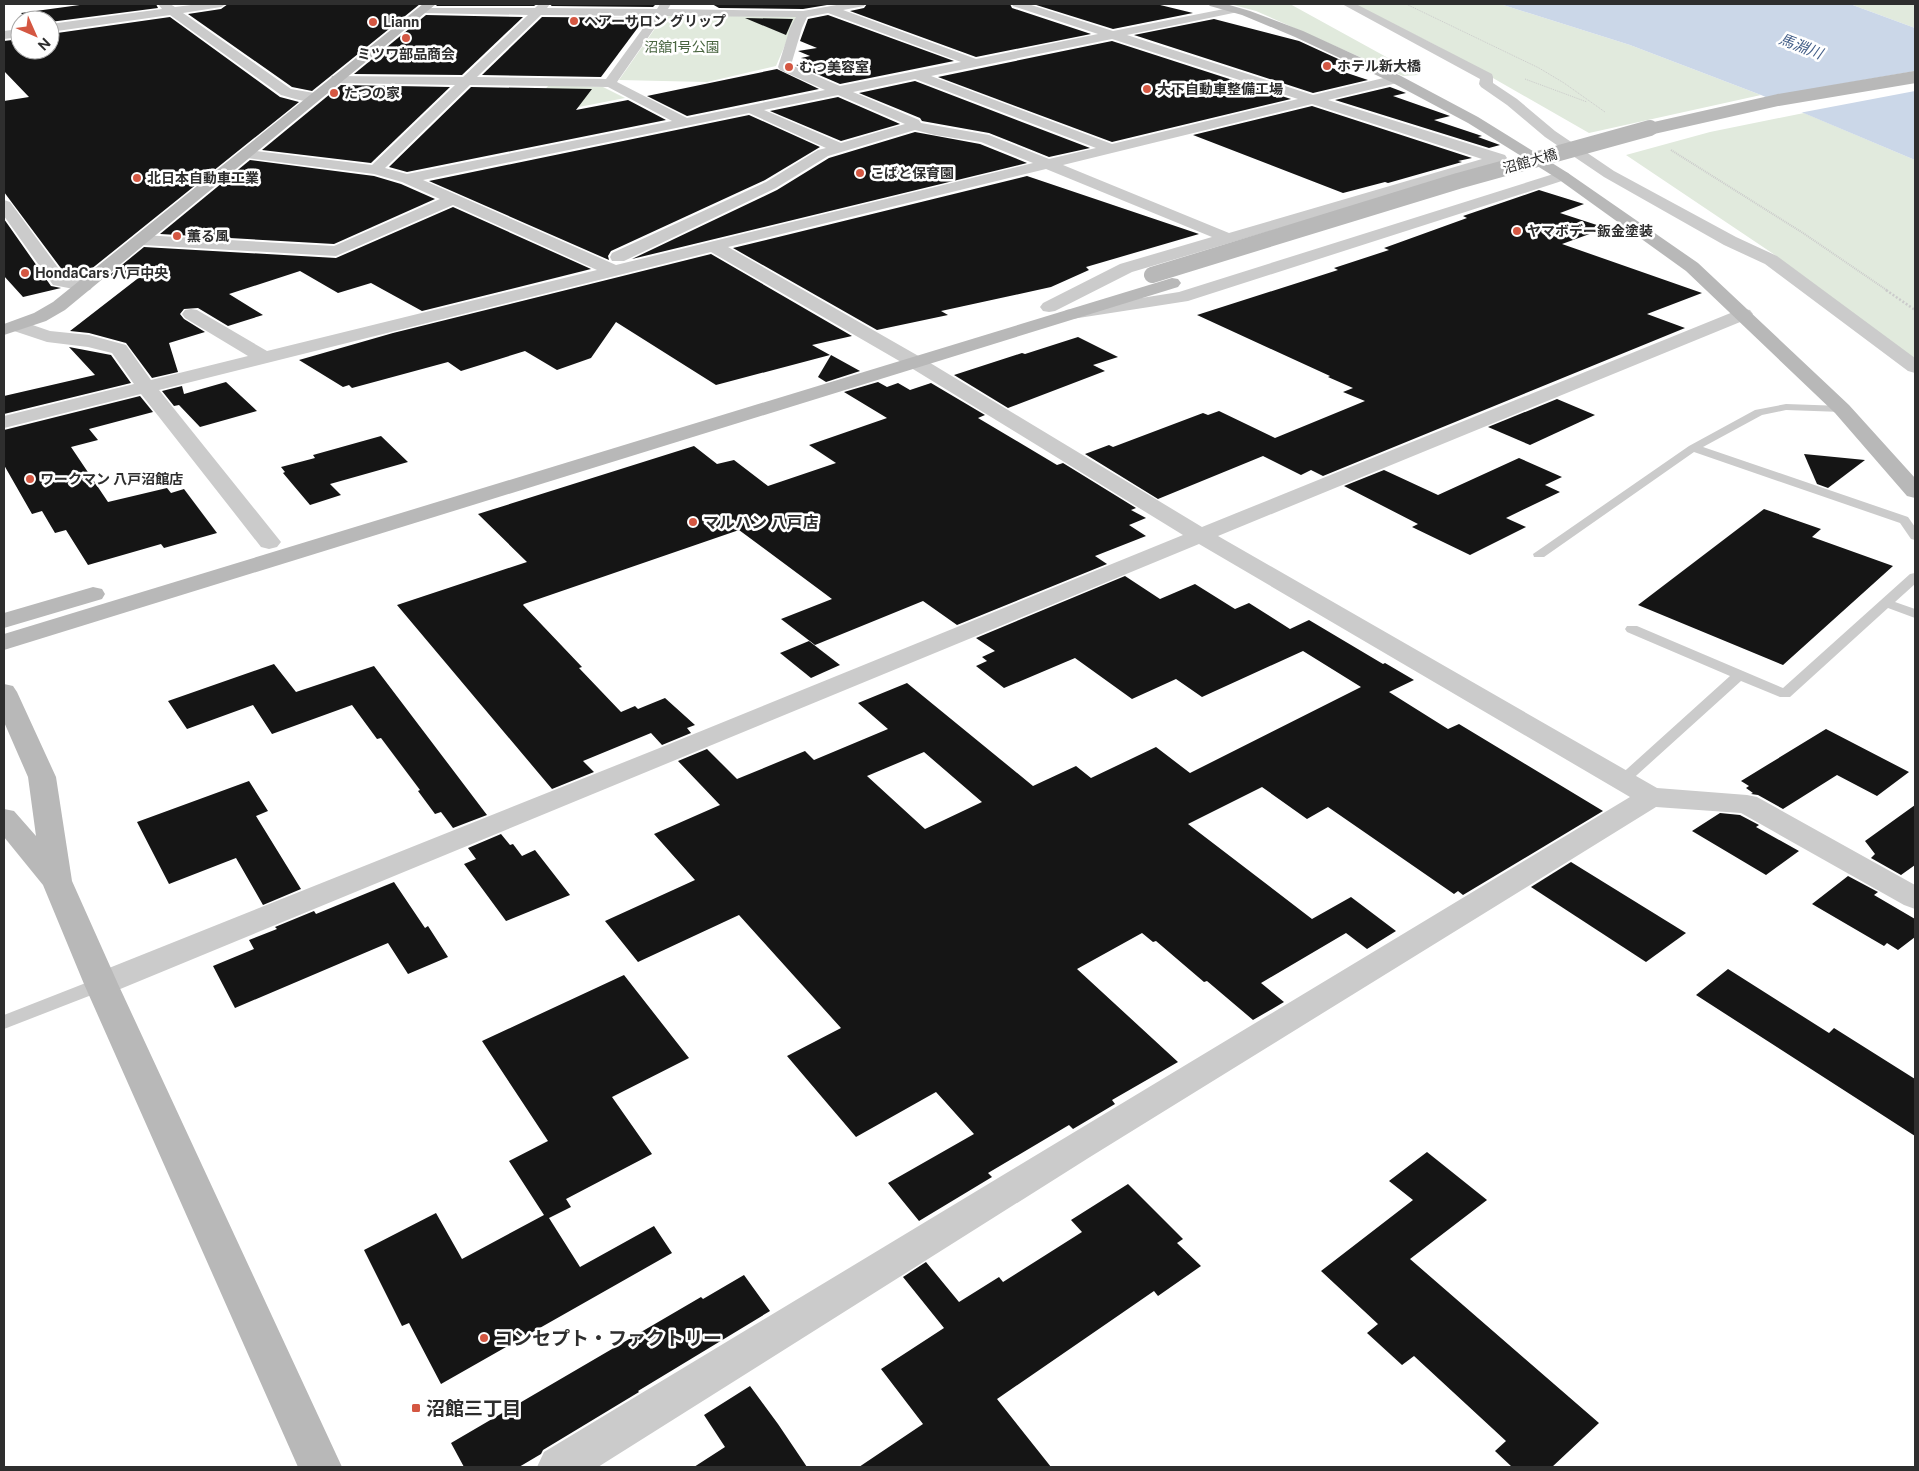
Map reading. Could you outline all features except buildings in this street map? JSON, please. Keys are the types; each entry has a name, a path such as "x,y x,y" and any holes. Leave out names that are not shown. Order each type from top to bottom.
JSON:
{"street":[{"path":"60,26 168,7 221,4"},
{"path":"813,4 972,62"},
{"path":"11,328 40,317 59,306 426,7 663,8 803,14 860,4"},
{"path":"1017,4 1498,158"},
{"path":"1214,4 1299,34 1396,79 1473,120 1563,176 1692,267 1744,314 1842,409 1915,490"},
{"path":"1348,4 1487,77 1486,84 1512,102 1550,134 1609,174 1730,241 1771,260 1915,367"},
{"path":"168,7 286,92 300,96 315,97"},
{"path":"375,170 467,82 541,7"},
{"path":"610,83 663,8"},
{"path":"407,179 682,121 1234,10"},
{"path":"803,14 796,28 784,67 914,123 912,125"},
{"path":"914,74 1111,149"},
{"name":"沼館大橋","path":"906,357 1049,306 1509,166 1643,130 1775,102 1915,77"},
{"path":"338,79 610,83 682,121"},
{"path":"4,422 266,358 609,268 713,246 1396,79"},
{"name":"沼館大橋","path":"906,357 1070,314 1526,173 1656,136 1915,84"},
{"path":"748,108 839,148"},
{"path":"609,268 771,185 823,153 909,128 912,125"},
{"path":"912,125 935,132 984,138 1228,238"},
{"path":"1049,306 1126,268 1521,150"},
{"path":"247,154 375,170 407,179 609,268"},
{"path":"1070,314 1182,297 1563,176"},
{"path":"142,240 336,251 454,199"},
{"path":"4,205 59,281 84,286"},
{"path":"713,246 906,357 1200,536 1636,789 1747,804 1915,898"},
{"path":"191,314 266,358"},
{"path":"101,984 648,763 1744,314"},
{"path":"11,328 47,336 89,341 119,349 147,388 269,542"},
{"path":"4,621 906,357"},
{"path":"4,642 906,357"},
{"path":"4,692 42,777 58,882 101,984 320,1467"},
{"path":"559,1467 1077,1147 1636,789"},
{"path":"4,818 58,882"}],"lane":[{"path":"1539,554 1693,448 1759,412 1786,407 1842,409"},
{"path":"1693,448 1904,520 1915,536"},
{"path":"1632,629 1785,694 1915,577"},
{"path":"1886,603 1915,614"},
{"path":"1636,789 1739,675"},
{"path":"4,1022 101,984"}],"green space":[{"path":"1230,4 1290,4 1419,75 1403,76 1256,11"},
{"path":"1354,4 1500,4 1630,45 1761,95 1589,133 1439,47"},
{"path":"1850,4 1915,4 1915,28"},
{"name":"沼舘1号公園","path":"677,15 797,17 776,66 707,82 619,80 663,17"},
{"name":"沼舘1号公園","path":"549,85 603,87 625,98 528,117 523,114"},
{"path":"1804,113 1915,160 1915,359 1772,253 1626,155 1710,132"}],"water":[{"name":"馬淵川","path":"1500,4 1850,4 1915,28 1915,160 1761,95 1630,45"}],"pier":[{"path":"1915,71 1915,91 1799,113 1761,98"}],"place":[{"name":"ヘアーサロン グリップ","path":"574,21"},
{"name":"Liann","path":"373,22"},
{"name":"ミツワ部品商会","path":"406,38"},
{"name":"ホテル新大橋","path":"1327,66"},
{"name":"むつ美容室","path":"789,67"},
{"name":"大下自動車整備工場","path":"1147,89"},
{"name":"たつの家","path":"334,93"},
{"name":"こばと保育園","path":"860,173"},
{"name":"北日本自動車工業","path":"137,178"},
{"name":"ヤマボデー鈑金塗装","path":"1517,231"},
{"name":"薫る風","path":"177,236"},
{"name":"HondaCars 八戸中央","path":"25,273"},
{"name":"ワークマン 八戸沼館店","path":"30,479"},
{"name":"マルハン 八戸店","path":"693,522"},
{"name":"コンセプト・ファクトリー","path":"484,1338"},
{"name":"沼館三丁目","path":"416,1408"}]}
